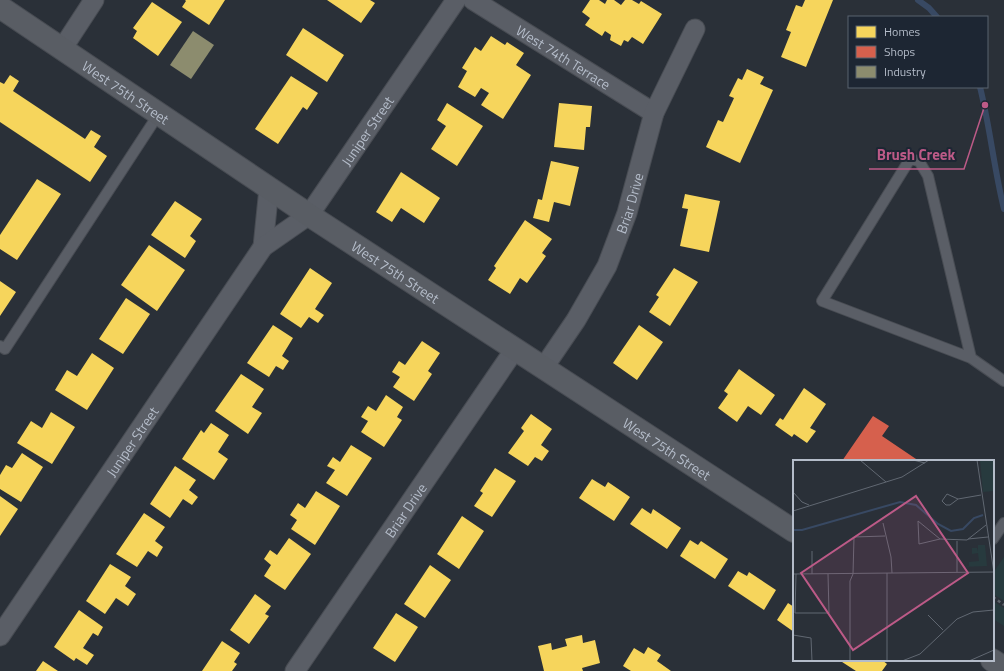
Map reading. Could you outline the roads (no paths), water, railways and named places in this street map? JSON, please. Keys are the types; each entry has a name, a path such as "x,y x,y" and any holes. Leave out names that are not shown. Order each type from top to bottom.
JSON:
{"main road":[{"name":"West 75th Street","path":"0,7 158,115 793,530"},
{"path":"994,661 1004,668"}],"street":[{"path":"62,48 94,0"},
{"name":"Juniper Street","path":"0,636 263,247 309,214 456,0"},
{"name":"West 74th Terrace","path":"473,0 654,114"},
{"name":"Briar Drive","path":"544,367 576,320 607,266 627,213 654,114 695,29"},
{"name":"Juniper Street","path":"263,247 269,188"},
{"name":"Briar Drive","path":"295,671 515,349"}],"lane":[{"path":"0,346 5,349 158,115"},
{"path":"971,358 928,176 919,161 910,159 822,302 971,358 1004,381"},
{"path":"994,538 1004,523"}],"waterway":[{"path":"918,0 929,8 936,16"},
{"path":"980,88 1004,209"}],"place":[{"name":"Brush Creek","path":"985,105"}]}
